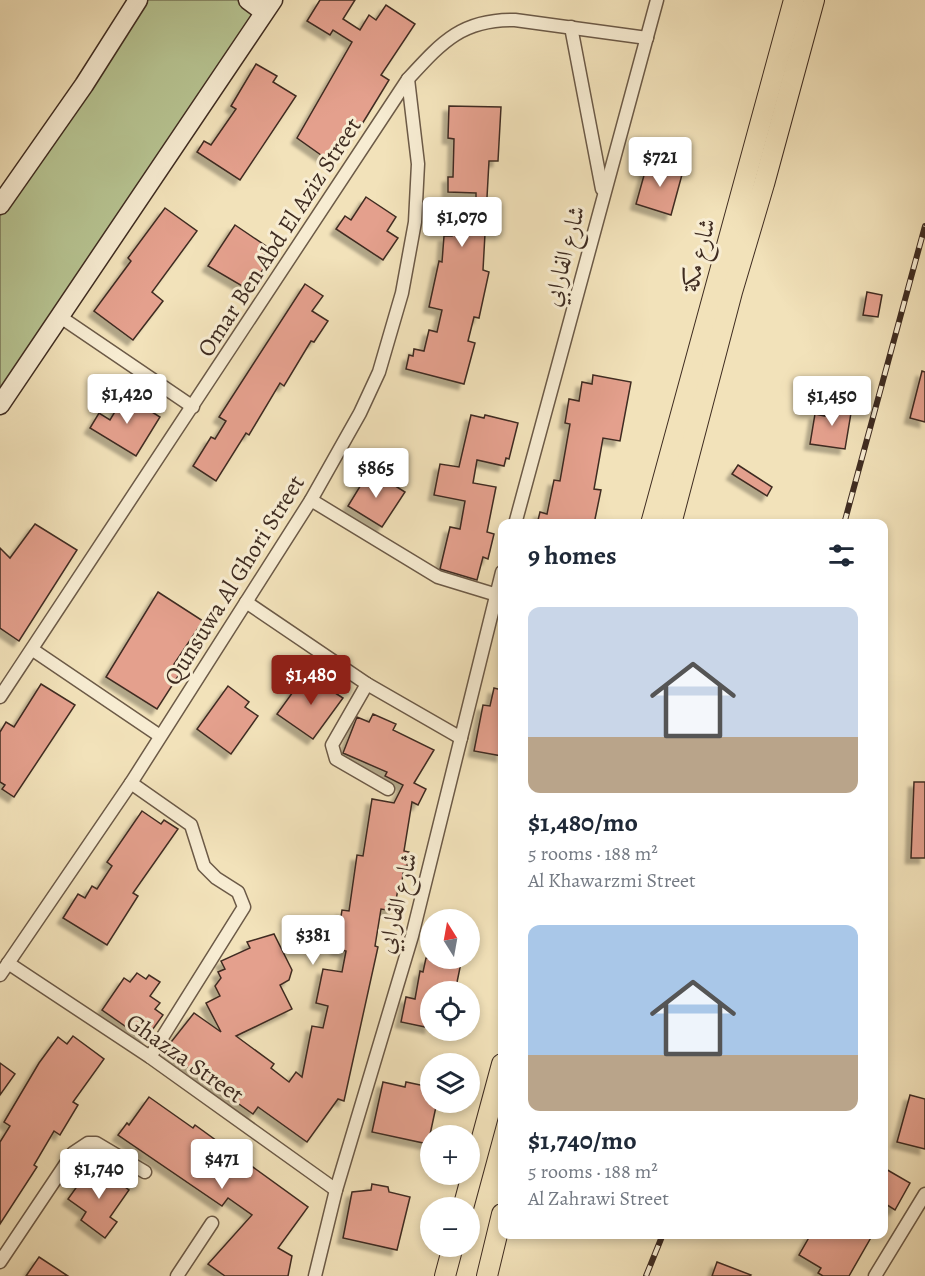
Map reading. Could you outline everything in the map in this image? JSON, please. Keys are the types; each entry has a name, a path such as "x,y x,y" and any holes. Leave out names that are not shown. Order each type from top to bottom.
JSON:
{"main road":[{"path":"0,205 84,84 138,0"},
{"path":"0,405 268,6 248,0"},
{"name":"شارع مكة","path":"652,519 794,0"},
{"name":"شارع مكة","path":"672,519 732,291 765,184 814,0"},
{"path":"466,1197 498,1079"},
{"path":"487,1276 498,1231"},
{"path":"451,1275 452,1257"}],"street":[{"name":"شارع الفارابي","path":"516,519 657,0"},
{"name":"Omar Ben Abd El Aziz Street","path":"0,697 408,79 448,38 479,22 515,20 647,38"},
{"path":"571,27 603,194"},
{"name":"Qunsuwa Al Ghori Street","path":"0,975 131,783 311,500 360,412 379,372 402,293 418,192 418,164 408,79"},
{"path":"59,316 193,407"},
{"path":"311,500 438,577 496,595"},
{"name":"شارع الفارابي","path":"315,1276 336,1190 412,936 498,587"},
{"path":"246,602 367,684 461,738"},
{"path":"33,650 160,736"},
{"path":"367,684 332,745 332,753 336,759 388,789"},
{"path":"131,783 191,825 204,866 216,878 238,892 244,907 150,1058"},
{"name":"Ghazza Street","path":"8,963 150,1058 336,1190"},
{"path":"0,1262 73,1153 80,1147 96,1143 145,1172"},
{"path":"875,1276 925,1194"},
{"path":"177,1276 212,1223"}],"green space":[{"path":"138,0 265,0 0,395 0,206"}],"building":[{"path":"320,0 355,0 343,19 360,30 369,15 376,20 386,5 415,24 381,75 389,80 349,145 340,140 328,160 297,138 352,42 333,30 330,35 307,21"},
{"path":"256,64 277,76 273,82 296,96 240,180 197,152 204,141 211,145 236,109 231,106"},
{"path":"449,106 501,107 498,161 489,161 483,270 489,272 479,318 474,317 468,341 475,343 464,384 406,369 409,355 413,356 414,349 424,351 429,330 437,332 442,310 429,307 439,261 442,262 444,236 452,236 453,216 468,216 469,212 476,213 476,193 448,192 448,177 453,177 454,139 448,138"},
{"path":"648,161 683,171 671,215 636,204"},
{"path":"366,197 396,217 387,231 398,238 383,260 336,229 345,216 351,220"},
{"path":"165,208 197,231 152,292 163,301 133,340 94,311 131,261 128,258"},
{"path":"235,225 269,248 264,255 270,259 249,290 208,266"},
{"path":"305,284 323,296 312,311 328,321 314,342 311,341 284,386 280,383 249,435 246,433 216,481 193,466 211,437 215,439 226,421 219,417"},
{"path":"867,292 882,295 878,317 863,315"},
{"path":"922,371 925,372 925,422 910,418"},
{"path":"593,375 631,382 620,441 603,438 594,489 601,490 595,519 538,519 540,512 547,514 554,480 560,481 570,424 565,423 569,399 579,401 582,382 592,384"},
{"path":"125,395 160,417 136,456 90,428 99,413 110,420"},
{"path":"828,403 852,407 845,449 810,444 815,414 825,416"},
{"path":"471,415 484,418 485,415 518,423 509,459 506,458 504,466 477,460 473,483 496,487 487,532 494,534 488,559 483,557 477,580 440,569 450,527 460,529 465,501 434,495 440,464 459,467"},
{"path":"738,465 772,487 767,496 732,474"},
{"path":"370,470 405,492 382,527 348,506"},
{"path":"35,524 77,550 19,641 0,628 0,548 10,558"},
{"path":"158,592 203,621 174,664 182,670 157,709 106,677"},
{"path":"322,674 334,683 329,689 343,698 313,739 277,714 303,678 314,685"},
{"path":"41,684 75,705 14,797 2,789 5,785 0,782 0,732 6,722 14,727"},
{"path":"228,686 249,702 245,707 258,716 231,754 197,729"},
{"path":"494,688 498,689 498,755 474,751 483,705 490,706"},
{"path":"373,714 396,724 393,730 434,750 414,783 426,789 418,805 412,802 404,851 409,852 407,866 404,866 401,889 398,889 394,911 381,909 375,946 378,947 344,1101 338,1099 307,1142 258,1107 253,1114 164,1051 194,1013 221,1032 206,1003 220,996 215,986 221,978 218,972 225,969 221,961 250,948 247,942 274,934 292,970 289,980 280,985 292,1009 236,1036 274,1064 271,1068 289,1082 296,1072 302,1077 312,1026 323,1028 328,1006 316,1003 323,969 342,972 346,951 336,949 342,910 349,911 357,855 363,856 372,799 394,803 403,785 385,776 387,772 343,753 357,717 369,722"},
{"path":"914,782 925,782 925,858 911,858"},
{"path":"142,811 161,824 164,820 178,829 133,893 138,896 107,945 63,918 78,894 85,898 92,886 97,889 112,866 107,862"},
{"path":"424,969 460,969 457,981 420,981 420,1026 401,1022 406,997 415,999 420,971 423,972"},
{"path":"137,973 146,979 149,975 160,982 150,996 160,1003 155,1009 163,1015 145,1040 102,1010 124,978 130,982"},
{"path":"73,1036 104,1059 73,1102 78,1105 60,1135 54,1131 34,1165 37,1167 0,1224 0,1142 10,1126 4,1122 39,1063 58,1037 67,1044"},
{"path":"0,1063 15,1074 0,1095"},
{"path":"383,1082 405,1087 406,1082 420,1085 420,1113 435,1113 432,1125 420,1125 420,1142 372,1132"},
{"path":"910,1095 925,1099 925,1149 897,1142"},
{"path":"149,1097 193,1128 195,1125 308,1207 278,1248 292,1256 288,1276 225,1276 208,1264 252,1215 228,1198 222,1206 118,1135 127,1123 129,1125"},
{"path":"93,1164 129,1190 110,1217 117,1222 105,1238 81,1220 86,1212 68,1199"},
{"path":"888,1170 910,1183 895,1210 888,1206"},
{"path":"372,1184 388,1187 389,1192 410,1197 397,1250 343,1238 352,1192 371,1190"},
{"path":"808,1239 870,1239 849,1276 823,1276 818,1273 821,1268 799,1255"},
{"path":"39,1257 68,1276 26,1276"},
{"path":"717,1262 751,1275 712,1276"}],"railway":[{"path":"845,519 925,226"},
{"path":"646,1276 661,1239"}]}
